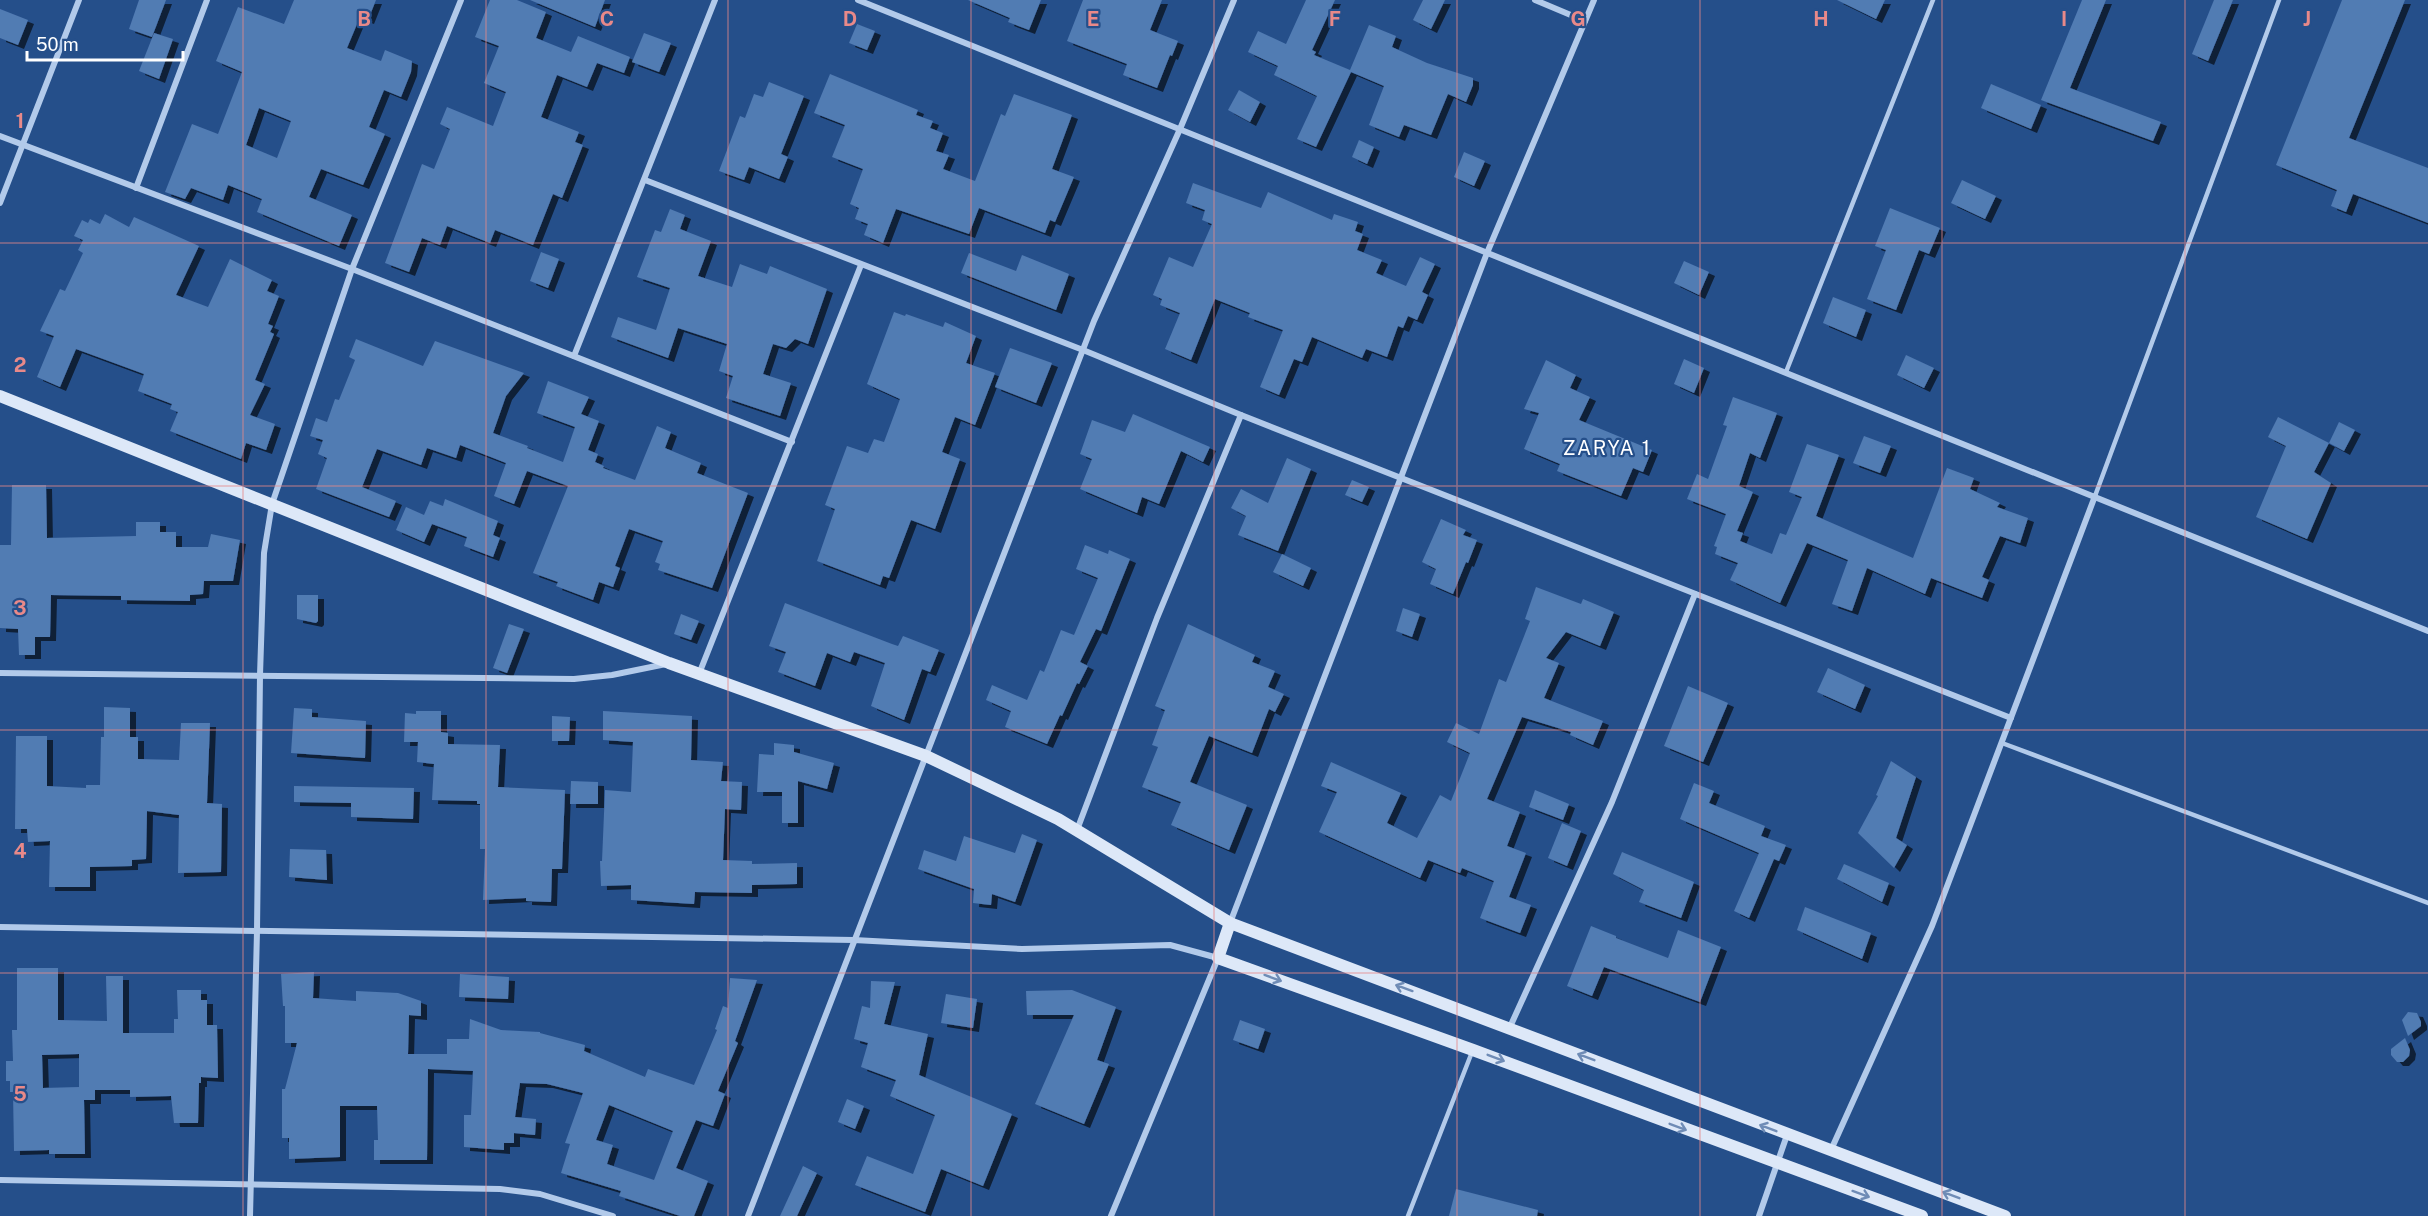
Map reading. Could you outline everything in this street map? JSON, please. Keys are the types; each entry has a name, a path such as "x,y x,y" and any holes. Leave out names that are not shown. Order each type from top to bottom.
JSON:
{"street":[{"path":"0,202 79,0"},
{"path":"136,188 207,0"},
{"path":"250,1216 260,675 264,553 272,504 352,269 461,0"},
{"path":"574,356 715,0"},
{"path":"858,0 2428,631"},
{"path":"748,1216 1083,350 1234,0"},
{"path":"1534,0 1585,21"},
{"path":"1111,1216 1218,958 1487,253 1594,0"},
{"path":"0,136 352,269 792,442"},
{"path":"645,180 1083,350 1241,415 2011,718"},
{"path":"699,675 861,265"},
{"path":"0,396 699,675 926,756 1077,830 1230,923 2006,1216"},
{"path":"1077,830 1157,618 1241,415"},
{"path":"1831,1149 1932,926 2095,496"},
{"path":"1510,1027 1612,802 1695,594"},
{"path":"0,673 574,679 669,663"},
{"path":"0,927 854,940 1022,949 1170,945 1218,958 1922,1216"},
{"path":"1759,1216 1788,1135"},
{"path":"0,1180 500,1189 540,1194 613,1216"}],"lane":[{"path":"1786,372 1933,0"},
{"path":"2095,496 2279,0"},
{"path":"2002,743 2428,903"},
{"path":"1408,1216 1473,1050"}],"building":[{"path":"139,0 166,0 152,37 129,29"},
{"path":"294,0 376,0 368,20 360,17 347,48 381,61 385,50 412,61 411,72 401,97 384,90 369,127 385,134 363,185 321,169 309,197 352,215 339,246 257,212 262,199 228,185 223,200 191,188 185,199 165,192 192,124 218,134 242,72 216,61 238,7 284,24","holes":["259,108 291,121 277,158 246,145"]},
{"path":"490,0 517,0 546,12 536,38 571,52 578,36 630,57 624,73 597,63 587,87 557,75 541,117 579,132 575,142 583,145 562,198 553,194 533,245 495,230 490,243 447,226 440,245 422,238 409,272 385,263 422,164 434,169 450,129 440,124 447,107 493,126 506,92 484,83 499,46 475,37"},
{"path":"530,0 605,0 595,27"},
{"path":"968,0 1041,0 1029,30 1008,22 1010,18"},
{"path":"1083,0 1162,0 1150,30 1178,41 1157,88 1123,75 1127,64 1067,41"},
{"path":"1306,0 1335,0 1312,50 1316,52 1314,55 1350,70 1369,25 1396,36 1392,47 1427,63 1473,78 1473,85 1466,102 1448,94 1431,135 1404,125 1399,137 1369,125 1384,86 1351,72 1316,147 1297,139 1317,96 1274,75 1278,66 1248,52 1258,31 1286,44"},
{"path":"1423,0 1445,0 1431,29 1413,20"},
{"path":"1837,0 1885,0 1876,19"},
{"path":"2082,0 2106,0 2070,88 2161,122 2153,141 2041,100"},
{"path":"2214,0 2233,0 2208,61 2192,54"},
{"path":"2342,0 2405,0 2349,138 2428,168 2428,223 2353,194 2346,212 2331,206 2337,190 2276,165"},
{"path":"0,9 28,20 18,45 0,38"},
{"path":"857,24 875,31 867,50 849,43"},
{"path":"154,33 173,39 159,79 139,71"},
{"path":"644,33 671,43 659,72 632,62"},
{"path":"830,74 918,110 916,115 933,121 930,128 943,133 936,151 949,155 943,169 975,181 1001,114 1005,116 1014,94 1072,115 1052,169 1074,177 1055,222 1050,220 1045,233 979,208 969,234 896,209 883,243 864,235 868,224 855,219 859,208 850,204 863,169 832,157 845,125 814,113"},
{"path":"769,82 804,96 781,154 788,157 779,179 749,167 744,180 719,171 740,116 745,118 754,94 763,97"},
{"path":"1991,84 2041,105 2031,129 1981,108"},
{"path":"1239,90 1260,102 1250,122 1228,110"},
{"path":"1359,140 1374,147 1367,164 1352,157"},
{"path":"1464,152 1485,161 1474,186 1454,177"},
{"path":"1962,180 1996,196 1985,219 1951,203"},
{"path":"1193,183 1261,208 1268,192 1332,220 1334,214 1358,222 1355,231 1363,234 1357,250 1382,260 1376,273 1406,286 1420,257 1435,264 1422,292 1428,295 1417,320 1408,316 1403,328 1398,326 1387,357 1366,349 1362,358 1312,337 1302,362 1294,359 1279,395 1260,387 1283,330 1248,317 1250,313 1215,299 1191,360 1165,349 1180,313 1160,305 1162,299 1153,295 1169,257 1193,267 1212,224 1202,220 1205,210 1186,203"},
{"path":"1890,208 1940,228 1929,254 1919,250 1896,310 1867,299 1886,250 1875,246"},
{"path":"670,209 685,215 680,229 711,241 698,276 732,287 740,264 767,274 770,266 827,289 808,344 795,339 786,348 773,344 763,374 791,383 780,416 726,398 733,376 719,371 727,344 678,328 668,358 611,337 618,317 656,330 670,288 637,277 655,230 661,232"},
{"path":"105,214 129,227 134,217 199,246 176,295 208,307 230,259 272,280 267,291 279,296 268,324 273,326 270,332 274,334 255,380 265,384 250,415 275,424 266,450 246,443 241,459 170,431 178,412 170,409 172,404 138,391 144,374 76,349 60,387 37,377 54,336 40,331 60,289 65,291 83,253 78,250 83,240 74,236 82,220 88,223 90,219 100,224"},
{"path":"541,252 559,259 548,288 530,281"},
{"path":"969,253 1016,271 1022,255 1069,274 1056,310 961,273"},
{"path":"1684,261 1709,272 1699,295 1674,283"},
{"path":"1833,297 1866,310 1856,337 1823,323"},
{"path":"894,312 943,327 945,322 976,336 966,363 995,373 975,425 955,417 942,452 960,459 935,529 911,520 889,578 883,576 880,585 817,561 835,509 825,505 847,446 868,453 874,439 884,442 900,399 867,384"},
{"path":"356,339 423,366 435,341 524,373 506,396 493,433 563,462 575,427 537,413 548,381 589,397 581,414 599,421 588,450 598,454 595,462 604,466 603,468 635,480 657,426 671,432 665,448 701,463 697,473 748,493 712,588 658,570 660,564 655,562 663,541 629,529 615,566 620,568 613,587 599,582 593,600 556,586 558,582 533,573 568,486 527,471 514,504 494,496 506,463 460,445 456,458 427,448 421,465 377,449 362,487 396,501 389,517 316,489 327,458 318,454 323,440 310,436 316,418 327,422 335,399 339,400 355,360 349,357"},
{"path":"1010,348 1052,363 1036,403 995,387"},
{"path":"1906,355 1934,368 1924,388 1897,375"},
{"path":"1684,359 1704,368 1694,393 1674,384"},
{"path":"1546,360 1576,375 1570,388 1590,397 1579,420 1652,450 1643,472 1633,468 1621,496 1557,471 1560,464 1524,449 1539,413 1524,409"},
{"path":"1733,397 1777,413 1760,458 1750,453 1739,486 1753,492 1737,531 1743,533 1740,541 1772,554 1780,533 1786,535 1802,497 1789,492 1807,444 1839,455 1816,516 1913,558 1947,468 1974,478 1970,489 2000,503 1997,507 2028,518 2020,543 2000,536 1982,577 1989,580 1982,598 1931,578 1925,594 1867,568 1852,611 1832,604 1848,560 1807,543 1780,603 1730,580 1738,563 1715,554 1717,547 1714,546 1726,514 1687,499 1697,474 1708,479 1727,426 1723,425"},
{"path":"1133,414 1210,447 1203,462 1181,451 1159,504 1142,497 1137,513 1080,489 1092,459 1080,454 1092,420 1125,432"},
{"path":"2278,417 2329,443 2314,472 2331,483 2307,539 2256,517 2286,446 2268,437"},
{"path":"2339,422 2355,430 2344,451 2329,443"},
{"path":"1864,436 1891,446 1880,473 1853,463"},
{"path":"1287,458 1311,469 1278,551 1238,535 1246,516 1231,508 1241,489 1268,503"},
{"path":"1352,480 1369,487 1362,502 1345,495"},
{"path":"12,485 46,485 47,538 136,536 136,522 160,522 160,532 176,532 176,547 208,547 211,534 240,540 233,581 204,581 203,594 190,595 190,601 121,600 121,596 51,595 50,637 35,637 35,655 19,655 18,629 0,628 0,545 11,545"},
{"path":"445,499 498,521 493,535 500,538 493,557 464,546 467,537 432,524 424,542 396,530 406,507 424,515 430,501 443,506"},
{"path":"1441,519 1466,530 1463,535 1477,540 1453,594 1430,584 1436,569 1422,562"},
{"path":"1085,545 1108,554 1109,550 1130,559 1101,631 1096,629 1080,662 1088,666 1079,684 1077,683 1062,716 1060,715 1047,744 1005,727 1011,711 986,700 992,685 1027,700 1040,670 1044,672 1061,630 1074,635 1098,578 1076,569"},
{"path":"1282,554 1311,568 1303,586 1273,572"},
{"path":"1536,587 1581,604 1583,599 1614,612 1600,646 1566,632 1546,658 1559,663 1544,698 1603,721 1593,745 1570,735 1571,732 1522,717 1487,799 1520,812 1507,846 1526,853 1509,897 1531,905 1520,933 1480,918 1494,881 1462,868 1460,873 1428,860 1420,878 1319,832 1337,792 1321,786 1331,762 1401,793 1387,823 1417,838 1440,795 1451,801 1470,753 1447,742 1456,723 1479,734 1499,679 1506,682 1530,621 1525,619"},
{"path":"297,595 318,595 318,621 316,623 297,619"},
{"path":"785,603 898,646 903,636 939,650 930,672 922,669 904,720 871,706 885,663 854,652 850,662 827,653 815,686 778,672 786,652 769,646"},
{"path":"1403,608 1420,614 1412,637 1396,631"},
{"path":"681,614 699,621 691,640 674,634"},
{"path":"509,624 524,629 507,673 493,668"},
{"path":"1188,624 1255,655 1252,662 1275,671 1268,687 1284,694 1275,712 1269,709 1252,753 1209,736 1190,782 1247,805 1229,850 1171,825 1181,802 1142,787 1158,747 1152,745 1165,710 1155,706"},
{"path":"1828,668 1865,685 1855,709 1817,692"},
{"path":"1688,686 1728,703 1703,762 1664,746"},
{"path":"104,707 130,708 130,737 138,737 138,759 179,760 181,723 210,723 207,803 222,804 221,872 178,873 179,815 147,811 146,859 132,860 132,866 90,867 90,887 49,887 50,841 28,842 27,829 15,829 16,736 47,736 47,786 86,788 86,785 100,785"},
{"path":"294,708 312,709 312,717 366,721 365,758 291,753"},
{"path":"416,711 441,711 441,732 448,733 448,744 500,745 498,787 565,790 562,869 552,869 551,902 526,901 526,898 483,900 485,849 480,849 480,804 477,804 477,801 432,800 434,764 417,762 418,742 404,742 405,713 416,714"},
{"path":"603,711 692,716 691,760 723,762 721,781 742,782 741,810 725,809 723,860 752,861 752,864 797,863 797,884 752,885 752,893 695,892 694,904 631,900 631,885 601,886 600,861 602,861 605,790 631,792 633,742 603,740"},
{"path":"552,716 570,717 569,741 552,741"},
{"path":"774,743 794,745 794,752 834,763 827,789 798,781 798,823 782,823 782,792 757,792 759,754 774,755"},
{"path":"1891,761 1916,777 1896,838 1907,845 1894,868 1858,833 1878,796 1876,795"},
{"path":"571,781 598,782 598,804 570,804"},
{"path":"1694,783 1714,791 1709,803 1765,826 1761,836 1786,845 1779,861 1774,859 1749,918 1734,911 1759,853 1680,819"},
{"path":"294,786 414,788 413,819 351,817 351,803 294,802"},
{"path":"1535,790 1569,804 1563,820 1529,807"},
{"path":"1562,823 1581,831 1567,866 1548,858"},
{"path":"1022,834 1037,840 1015,902 992,894 991,905 973,903 974,889 918,869 924,850 956,861 964,836 1015,853"},
{"path":"290,849 326,850 327,880 289,877"},
{"path":"1622,852 1694,882 1681,918 1639,902 1644,890 1613,874"},
{"path":"1844,864 1889,883 1882,902 1837,879"},
{"path":"1805,907 1871,933 1862,959 1797,930"},
{"path":"1591,926 1668,958 1678,930 1721,947 1700,1002 1604,967 1592,996 1567,986"},
{"path":"17,968 58,968 58,1020 107,1021 106,976 123,976 123,1033 174,1033 174,1019 178,1019 177,990 201,990 201,1000 207,1000 207,1025 217,1025 218,1078 201,1077 198,1123 174,1123 171,1096 130,1097 130,1090 95,1090 95,1100 84,1100 85,1154 49,1154 49,1150 14,1151 13,1092 10,1092 10,1081 6,1081 6,1061 13,1061 12,1030 17,1030","holes":["79,1054 79,1087 43,1088 42,1055"]},
{"path":"314,972 313,998 356,1001 356,991 398,993 421,1001 421,1016 409,1015 408,1054 447,1054 447,1039 469,1039 470,1019 501,1030 540,1032 585,1045 584,1051 645,1077 648,1069 694,1085 717,1030 715,1029 723,1006 728,1008 730,978 757,980 735,1041 738,1043 718,1091 725,1094 713,1126 696,1120 676,1168 708,1181 694,1216 680,1216 619,1196 621,1191 561,1173 570,1144 565,1143 583,1093 547,1084 520,1083 515,1117 536,1119 535,1135 514,1133 514,1143 504,1143 504,1150 464,1147 464,1115 471,1115 473,1071 428,1069 427,1160 374,1160 374,1140 378,1140 377,1106 340,1106 340,1157 289,1159 289,1138 282,1138 282,1089 285,1089 297,1043 285,1043 285,1006 283,1006 281,974","holes":["609,1105 673,1131 654,1180 607,1164 613,1145 596,1140"]},
{"path":"460,974 509,977 508,999 459,997"},
{"path":"871,981 895,982 884,1024 928,1034 919,1075 1012,1114 983,1186 941,1169 925,1212 855,1185 867,1156 913,1174 935,1115 890,1096 896,1080 861,1067 868,1043 854,1039 862,1006 870,1008"},
{"path":"1072,990 1116,1007 1097,1060 1109,1064 1084,1124 1035,1104 1074,1015 1027,1015 1026,991"},
{"path":"946,994 977,999 973,1028 941,1023"},
{"path":"2408,1012 2417,1013 2421,1026 2408,1036 2402,1020"},
{"path":"1240,1020 1265,1029 1258,1049 1233,1040"},
{"path":"2405,1038 2410,1050 2409,1056 2403,1062 2397,1062 2391,1055 2391,1049"},
{"path":"847,1099 864,1106 855,1129 838,1122"},
{"path":"803,1166 817,1173 797,1216 780,1216"},
{"path":"1456,1189 1538,1210 1537,1216 1449,1216"}],"district":[{"name":"ZARYA 1","path":"1607,448"}]}
